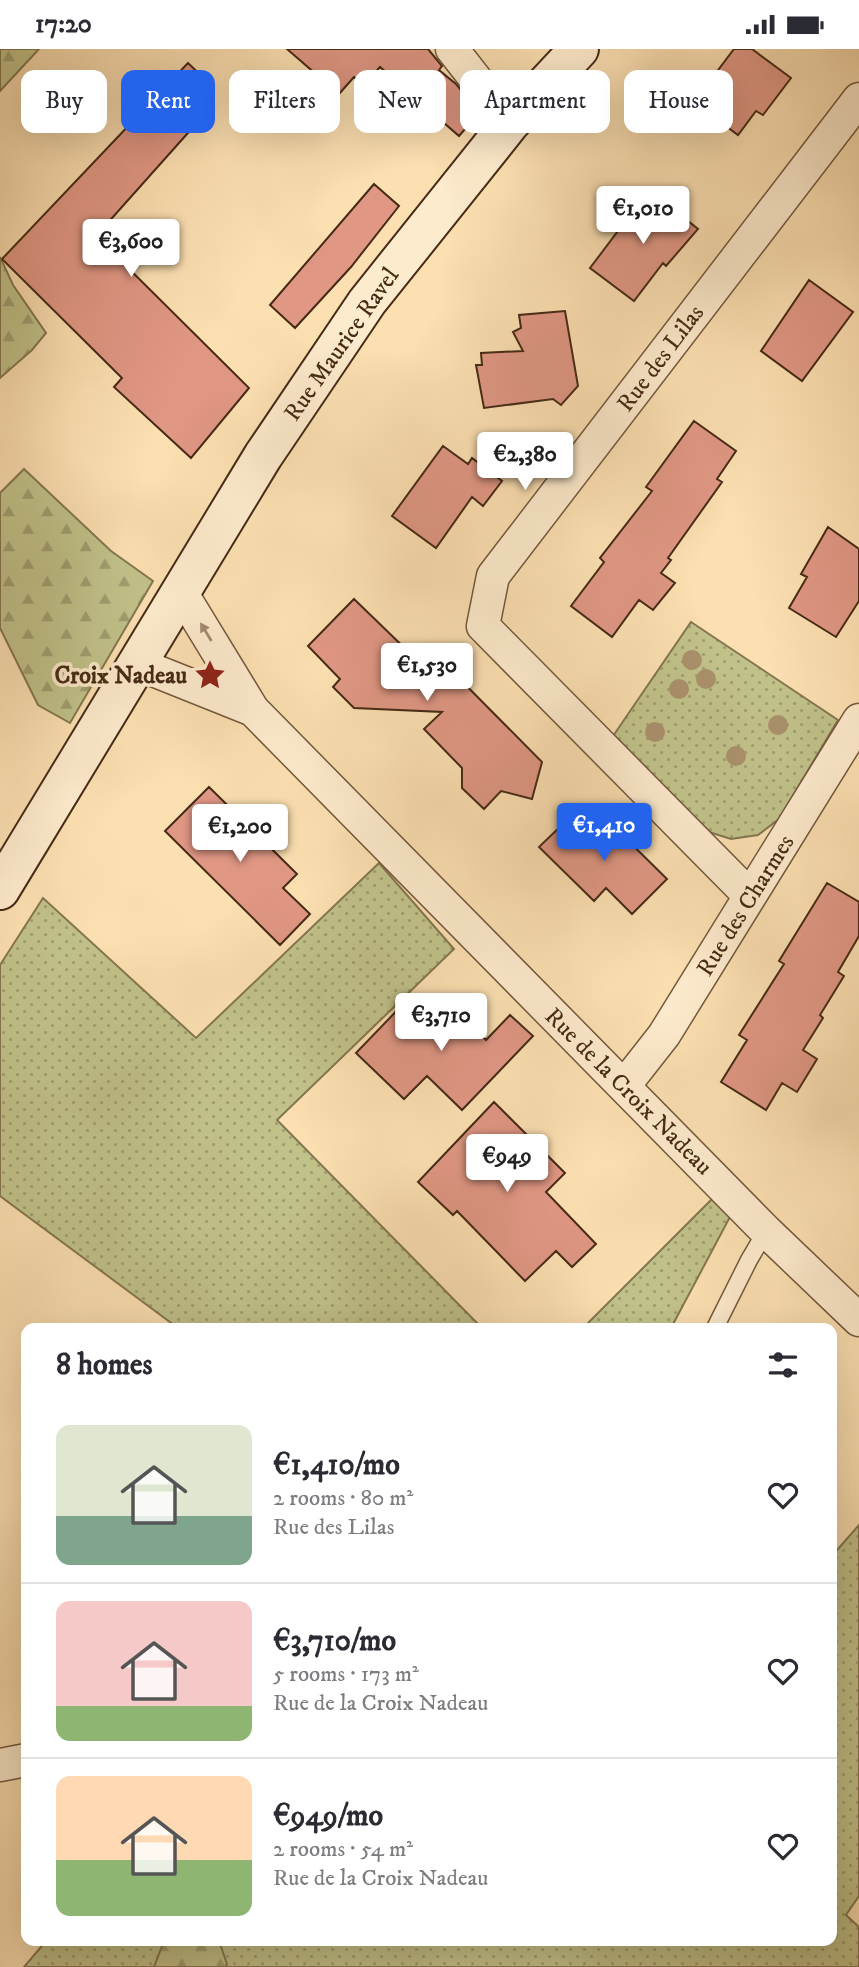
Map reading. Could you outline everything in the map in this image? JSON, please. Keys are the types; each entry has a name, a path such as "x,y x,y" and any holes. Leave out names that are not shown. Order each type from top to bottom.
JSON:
{"street":[{"path":"452,49 468,70"},
{"name":"Rue Maurice Ravel","path":"559,70 579,49"},
{"name":"Rue des Lilas","path":"750,896 484,626 493,576 859,99"},
{"name":"Rue Maurice Ravel","path":"0,890 263,456 367,302 502,133"},
{"path":"181,592 253,710"},
{"path":"138,664 253,710"},
{"name":"Rue de la Croix Nadeau","path":"253,710 766,1231 859,1320"},
{"name":"Rue des Charmes","path":"624,1086 664,1035 859,720"},
{"path":"0,1765 21,1762"}],"lane":[{"path":"718,1323 766,1231"}],"green space":[{"path":"0,49 39,49 0,91"},
{"path":"0,257 13,285 46,333 32,350 0,378"},
{"path":"24,469 111,551 153,581 70,723 38,705 0,628 0,493"},
{"path":"691,622 838,720 779,819 758,835 731,839 709,832 611,739"},
{"path":"379,863 454,949 277,1120 477,1323 171,1323 0,1196 0,965 43,898 196,1038"},
{"path":"713,1198 731,1215 674,1323 588,1323"},
{"path":"859,1525 859,1896 846,1915 859,1927 859,1967 24,1967 42,1946 837,1946 837,1550"},
{"path":"162,1946 221,1946 227,1964 225,1967 154,1967"}],"building":[{"path":"287,49 428,49 442,66 439,70 383,70 380,67 377,70 354,70 354,77 340,93 340,70 311,70"},
{"path":"734,49 752,49 791,78 763,115 756,111 738,135 733,131 733,70 718,70"},
{"path":"188,63 195,70 181,70"},
{"path":"446,76 460,89 462,133 459,136 446,125"},
{"path":"122,133 188,133 96,236 249,388 191,458 114,387 122,378 2,259"},
{"path":"374,184 399,206 351,267 295,328 270,305"},
{"path":"649,190 698,229 666,266 663,263 634,301 590,268"},
{"path":"809,280 853,312 802,381 761,351"},
{"path":"565,311 578,386 561,405 553,399 484,408 476,365 482,365 481,353 523,351 513,332 521,328 519,315"},
{"path":"694,421 736,451 717,479 722,482 668,558 671,560 661,573 675,583 653,610 639,600 612,637 571,606 604,562 600,558 652,491 646,487"},
{"path":"443,446 468,464 472,458 502,481 483,506 472,497 436,548 392,516"},
{"path":"828,527 859,549 859,601 836,637 789,608 807,577 801,574"},
{"path":"354,599 417,660 428,647 542,762 532,799 501,791 484,809 462,788 462,768 424,729 442,712 354,708 333,687 340,679 308,646"},
{"path":"209,787 297,874 283,888 310,914 280,945 165,831"},
{"path":"602,815 667,879 632,914 606,888 594,901 539,847 566,821 583,836"},
{"path":"827,883 859,902 859,936 838,972 844,976 803,1050 817,1059 797,1092 782,1083 766,1110 721,1082 747,1040 739,1035 784,964 779,961"},
{"path":"408,999 438,1029 455,1010 486,1040 510,1015 533,1036 462,1110 427,1076 404,1099 356,1053"},
{"path":"494,1102 565,1173 546,1192 596,1244 572,1267 556,1251 525,1281 457,1211 453,1215 418,1182"}],"place":[{"name":"Croix Nadeau","path":"210,675"}]}
